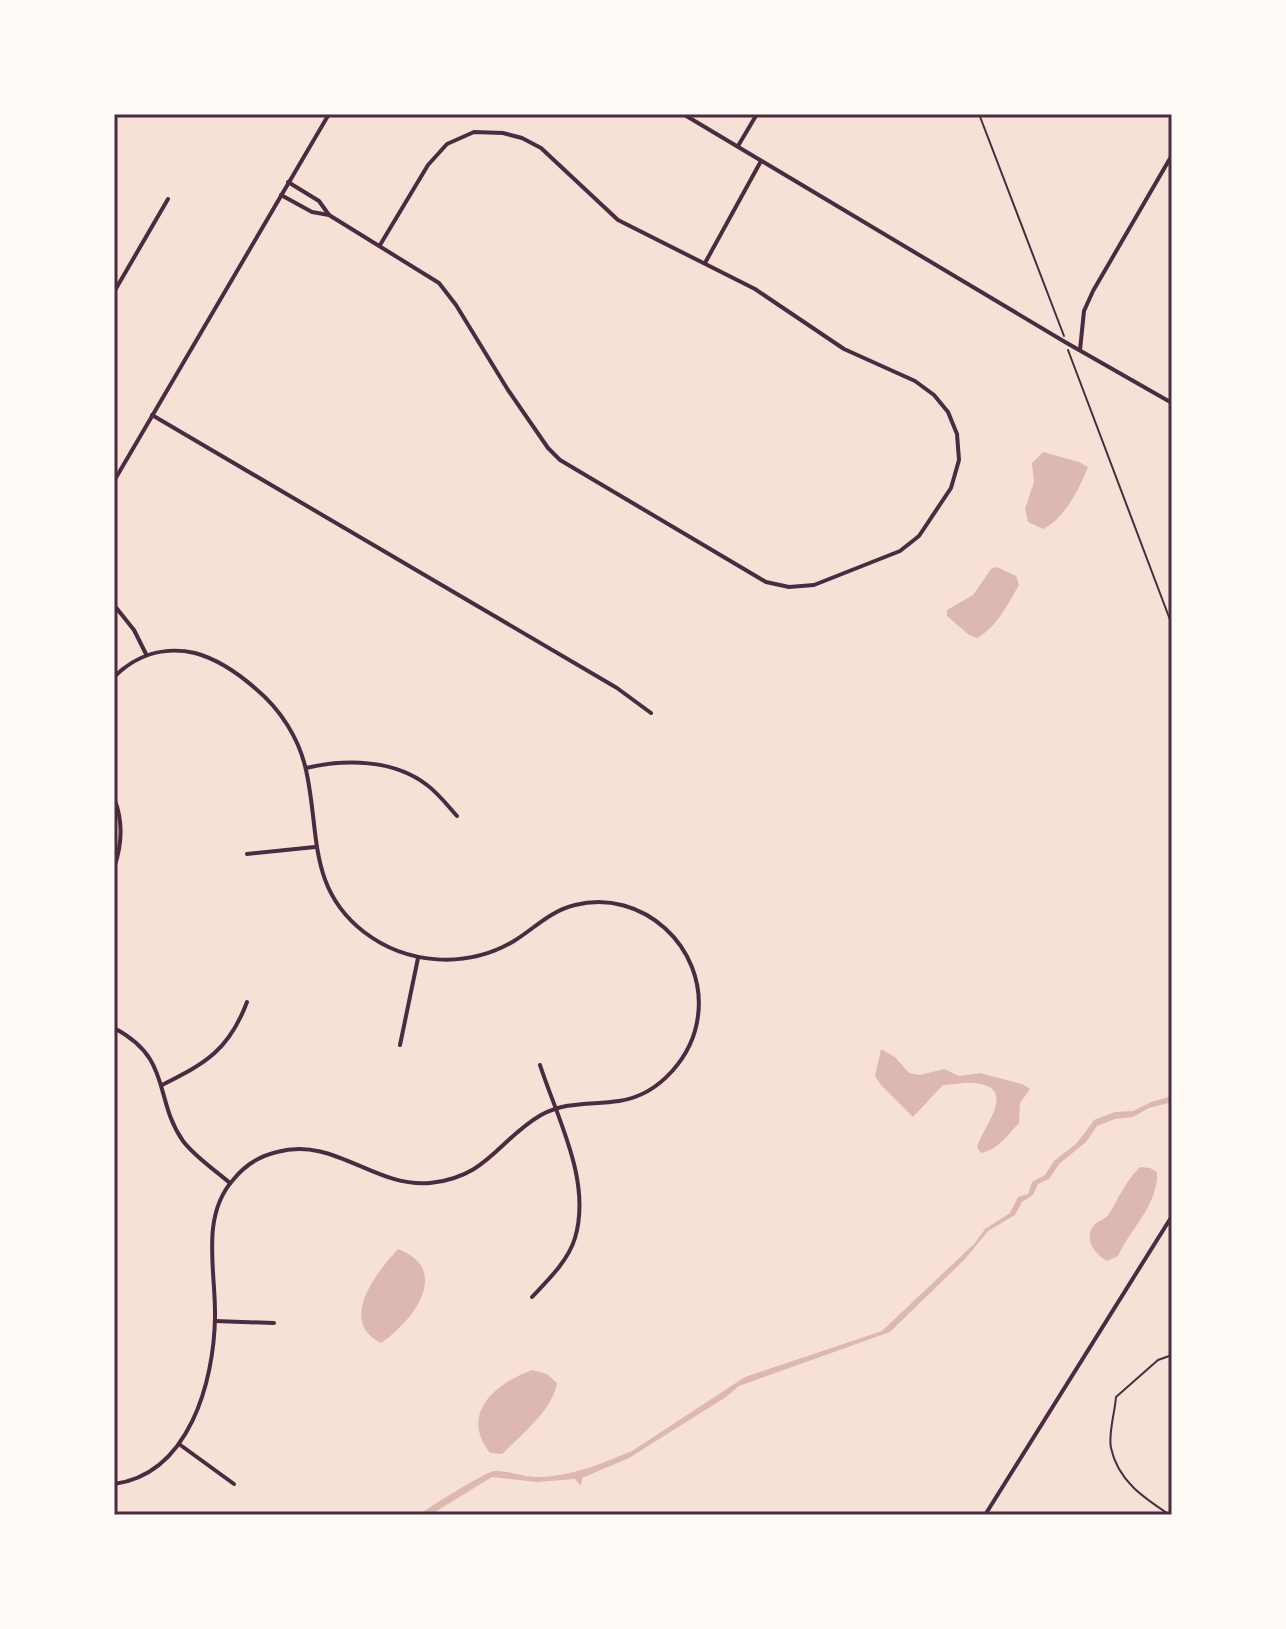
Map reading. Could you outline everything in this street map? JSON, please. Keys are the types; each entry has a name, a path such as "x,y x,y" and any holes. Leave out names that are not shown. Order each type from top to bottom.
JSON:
{"street":[{"path":"114,481 329,114"},
{"path":"683,114 1172,403"},
{"path":"738,146 757,114"},
{"path":"281,195 312,212 329,215 428,274 447,292 508,390 548,448 560,460 766,582 789,587 814,585 900,551 928,525 957,470 957,434 948,412 941,401 920,384 844,349 762,292 618,220 541,148 522,138 503,133 474,132 447,144 428,165 380,245"},
{"path":"1080,350 1084,311 1093,291 1172,155"},
{"path":"705,263 761,161"},
{"path":"288,182 319,201 329,215"},
{"path":"114,292 168,199"},
{"path":"152,415 617,688 651,713"},
{"path":"114,605 134,630 146,654"},
{"path":"114,677 146,654 163,651 193,653 245,680 270,701 285,721 306,768 315,847 327,886 354,924 389,948 418,958 465,958 496,950 558,911 584,903 613,903 628,906 652,918 673,935 688,956 699,992 695,1032 683,1058 663,1080 629,1099 583,1102 554,1109 526,1125 485,1164 448,1180 416,1183 391,1180 329,1152 296,1148 261,1158 230,1183 218,1202 212,1232 215,1321 205,1387 179,1444 159,1467 138,1479 114,1484"},
{"path":"306,768 347,761 406,773 427,785 457,816"},
{"path":"114,798 120,845 114,868"},
{"path":"247,854 315,847"},
{"path":"400,1045 418,958"},
{"path":"162,1085 200,1066 226,1044 239,1025 247,1002"},
{"path":"114,1028 145,1052 162,1085 174,1124 184,1142 230,1183"},
{"path":"532,1297 557,1270 575,1238 579,1202 572,1155 540,1065"},
{"path":"985,1515 1172,1216"},
{"path":"215,1321 274,1323"},
{"path":"179,1444 234,1484"}],"path":[{"path":"979,114 1172,625"},
{"path":"1170,1515 1141,1496 1124,1478 1110,1447 1116,1397 1158,1360 1172,1355"}],"shaded area":[{"path":"1043,452 1088,467 1065,510 1043,529 1028,522 1025,509 1034,482 1032,463"},
{"path":"997,567 1016,576 1019,585 996,621 977,638 947,616 947,610 973,595 991,569"},
{"path":"881,1049 895,1057 909,1073 920,1075 944,1069 959,1076 980,1073 1022,1084 1030,1089 1020,1103 1019,1123 997,1146 981,1153 977,1147 997,1100 995,1092 988,1086 975,1083 943,1085 913,1117 875,1076"},
{"path":"1172,1096 1172,1102 1149,1108 1133,1117 1115,1119 1097,1126 1086,1142 1059,1164 1049,1179 1038,1184 1033,1195 1022,1202 1015,1215 988,1231 965,1259 890,1332 739,1386 629,1458 582,1478 581,1486 575,1479 537,1482 492,1477 435,1512 419,1515 494,1471 531,1477 549,1476 609,1461 632,1451 745,1377 882,1331 975,1243 985,1229 1010,1213 1018,1197 1028,1194 1032,1182 1045,1175 1054,1161 1077,1143 1094,1120 1115,1112 1133,1111"},
{"path":"1140,1167 1157,1172 1153,1195 1118,1256 1107,1261 1092,1246 1091,1230 1106,1218"},
{"path":"398,1249 414,1258 423,1270 425,1282 415,1310 381,1343 368,1334 362,1322 362,1310 372,1283"},
{"path":"532,1370 547,1374 557,1383 549,1403 535,1422 502,1454 490,1453 481,1439 478,1425 480,1413 495,1392"}]}
